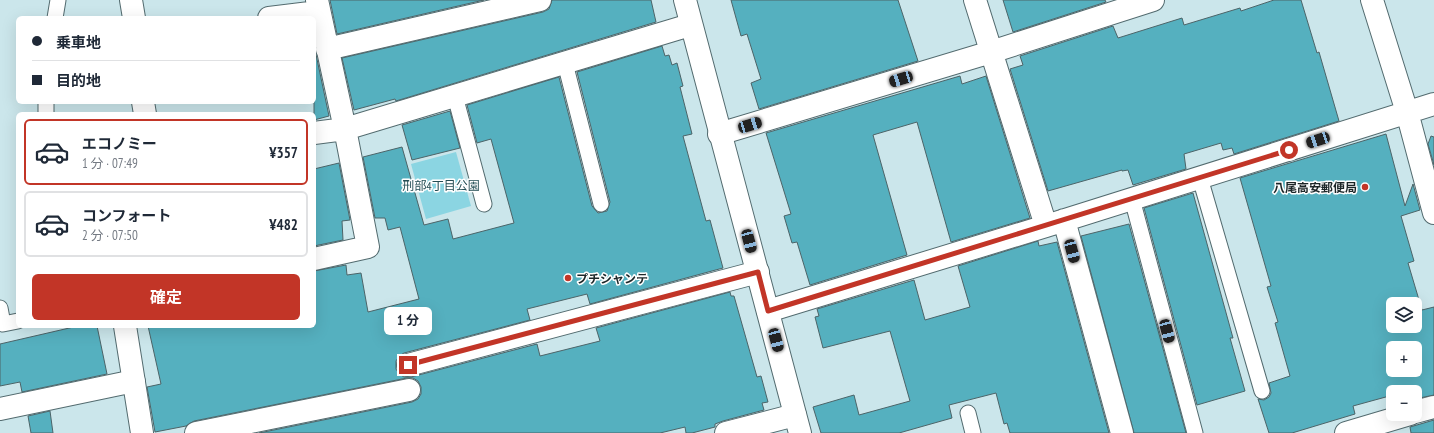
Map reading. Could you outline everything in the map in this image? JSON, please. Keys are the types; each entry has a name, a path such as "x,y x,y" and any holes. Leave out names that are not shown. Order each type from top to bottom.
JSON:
{"street":[{"path":"132,0 134,16"},
{"path":"327,49 540,0"},
{"path":"685,0 690,25 798,424 726,433"},
{"path":"975,0 991,52 1055,223 1122,433"},
{"path":"720,134 991,52 1153,0"},
{"path":"1372,0 1407,112 1434,213"},
{"path":"277,16 317,6 345,129 368,247 316,259"},
{"path":"316,133 345,129 690,25"},
{"path":"768,311 1200,178 1434,104"},
{"path":"408,365 758,272"},
{"path":"125,328 142,433"},
{"path":"0,409 134,381"},
{"path":"196,433 274,425 409,390"},
{"path":"1422,410 1434,407"},
{"path":"1346,433 1386,421"}],"lane":[{"path":"55,16 58,0"},
{"path":"565,63 601,204"},
{"path":"455,96 484,204"},
{"path":"1200,178 1262,391"},
{"path":"1132,199 1194,433"},
{"path":"0,308 3,324 16,321"},
{"path":"968,413 973,433"}],"green space":[{"name":"刑部4丁目公園","path":"456,152 471,206 426,219 411,164"}],"building":[{"path":"330,0 484,0 337,34"},
{"path":"552,0 651,0 656,22 396,101 395,99 354,110 342,58 543,12 549,9"},
{"path":"731,0 898,0 918,61 759,109 751,83 761,79 747,34 741,36"},
{"path":"1003,0 1105,0 1106,2 1013,32"},
{"path":"1274,0 1301,0 1317,53 1319,52 1339,121 1234,154 1232,148 1223,150 1221,143 1184,154 1186,169 1133,185 1128,170 1122,170 1048,191 1010,69 1023,65 1020,56 1113,26 1118,38 1182,18 1184,25 1240,8 1241,11"},
{"path":"662,46 665,56 669,55 672,65 677,63 683,86 680,87 692,134 683,136 706,221 710,220 723,268 590,304 587,294 527,309 530,320 404,353 399,356 396,361 396,369 399,374 404,377 411,377 537,344 540,356 600,341 596,328 730,292 731,296 734,296 757,377 761,376 768,402 762,403 764,410 723,421 715,424 715,427 692,433 686,433 685,427 660,433 259,433 412,402 418,399 421,394 421,387 418,381 413,378 407,378 194,421 186,426 155,432 147,387 161,384 148,328 316,328 316,271 346,265 347,275 361,273 368,312 419,299 400,227 388,230 385,218 375,218 363,157 402,147 424,225 448,219 453,239 514,223 491,139 477,143 467,105 559,77 592,206 598,213 607,211 610,202 577,72"},
{"path":"316,54 329,116 316,119 316,112 314,112 314,104 316,104"},
{"path":"960,76 962,84 986,76 1030,218 951,242 917,122 873,135 907,255 810,285 797,242 792,243 784,216 791,214 766,133"},
{"path":"450,111 460,148 412,160 402,125"},
{"path":"1386,134 1405,206 1413,184 1420,210 1401,216 1414,261 1408,263 1418,297 1386,297 1386,333 1422,333 1422,310 1434,307 1434,395 1422,398 1422,385 1386,385 1386,397 1353,406 1355,414 1292,433 1269,433 1258,399 1264,400 1269,397 1271,393 1269,383 1290,376 1275,323 1278,322 1267,287 1271,286 1240,178"},
{"path":"1431,136 1434,137 1434,165 1428,144"},
{"path":"339,163 350,220 342,221 343,240 316,246 316,169"},
{"path":"1193,193 1233,338 1230,338 1245,391 1197,405 1144,208"},
{"path":"1129,224 1186,433 1134,433 1081,236"},
{"path":"1038,241 1039,246 1057,242 1109,433 1010,433 1007,423 1004,424 996,393 949,405 952,418 899,433 821,433 813,407 854,395 859,415 910,401 890,331 823,348 815,317 819,316 817,309 914,280 925,320 970,307 958,266"},
{"path":"69,328 97,328 107,374 22,392 20,382 0,386 0,344"},
{"path":"50,411 53,433 31,433 28,416"},
{"path":"1434,420 1434,433 1411,433 1410,427"}],"place":[{"name":"八尾高安郵便局","path":"1365,187"},
{"name":"プチシャンテ","path":"568,278"}],"route":[{"path":"408,365 758,272 768,311 1289,150"}]}
